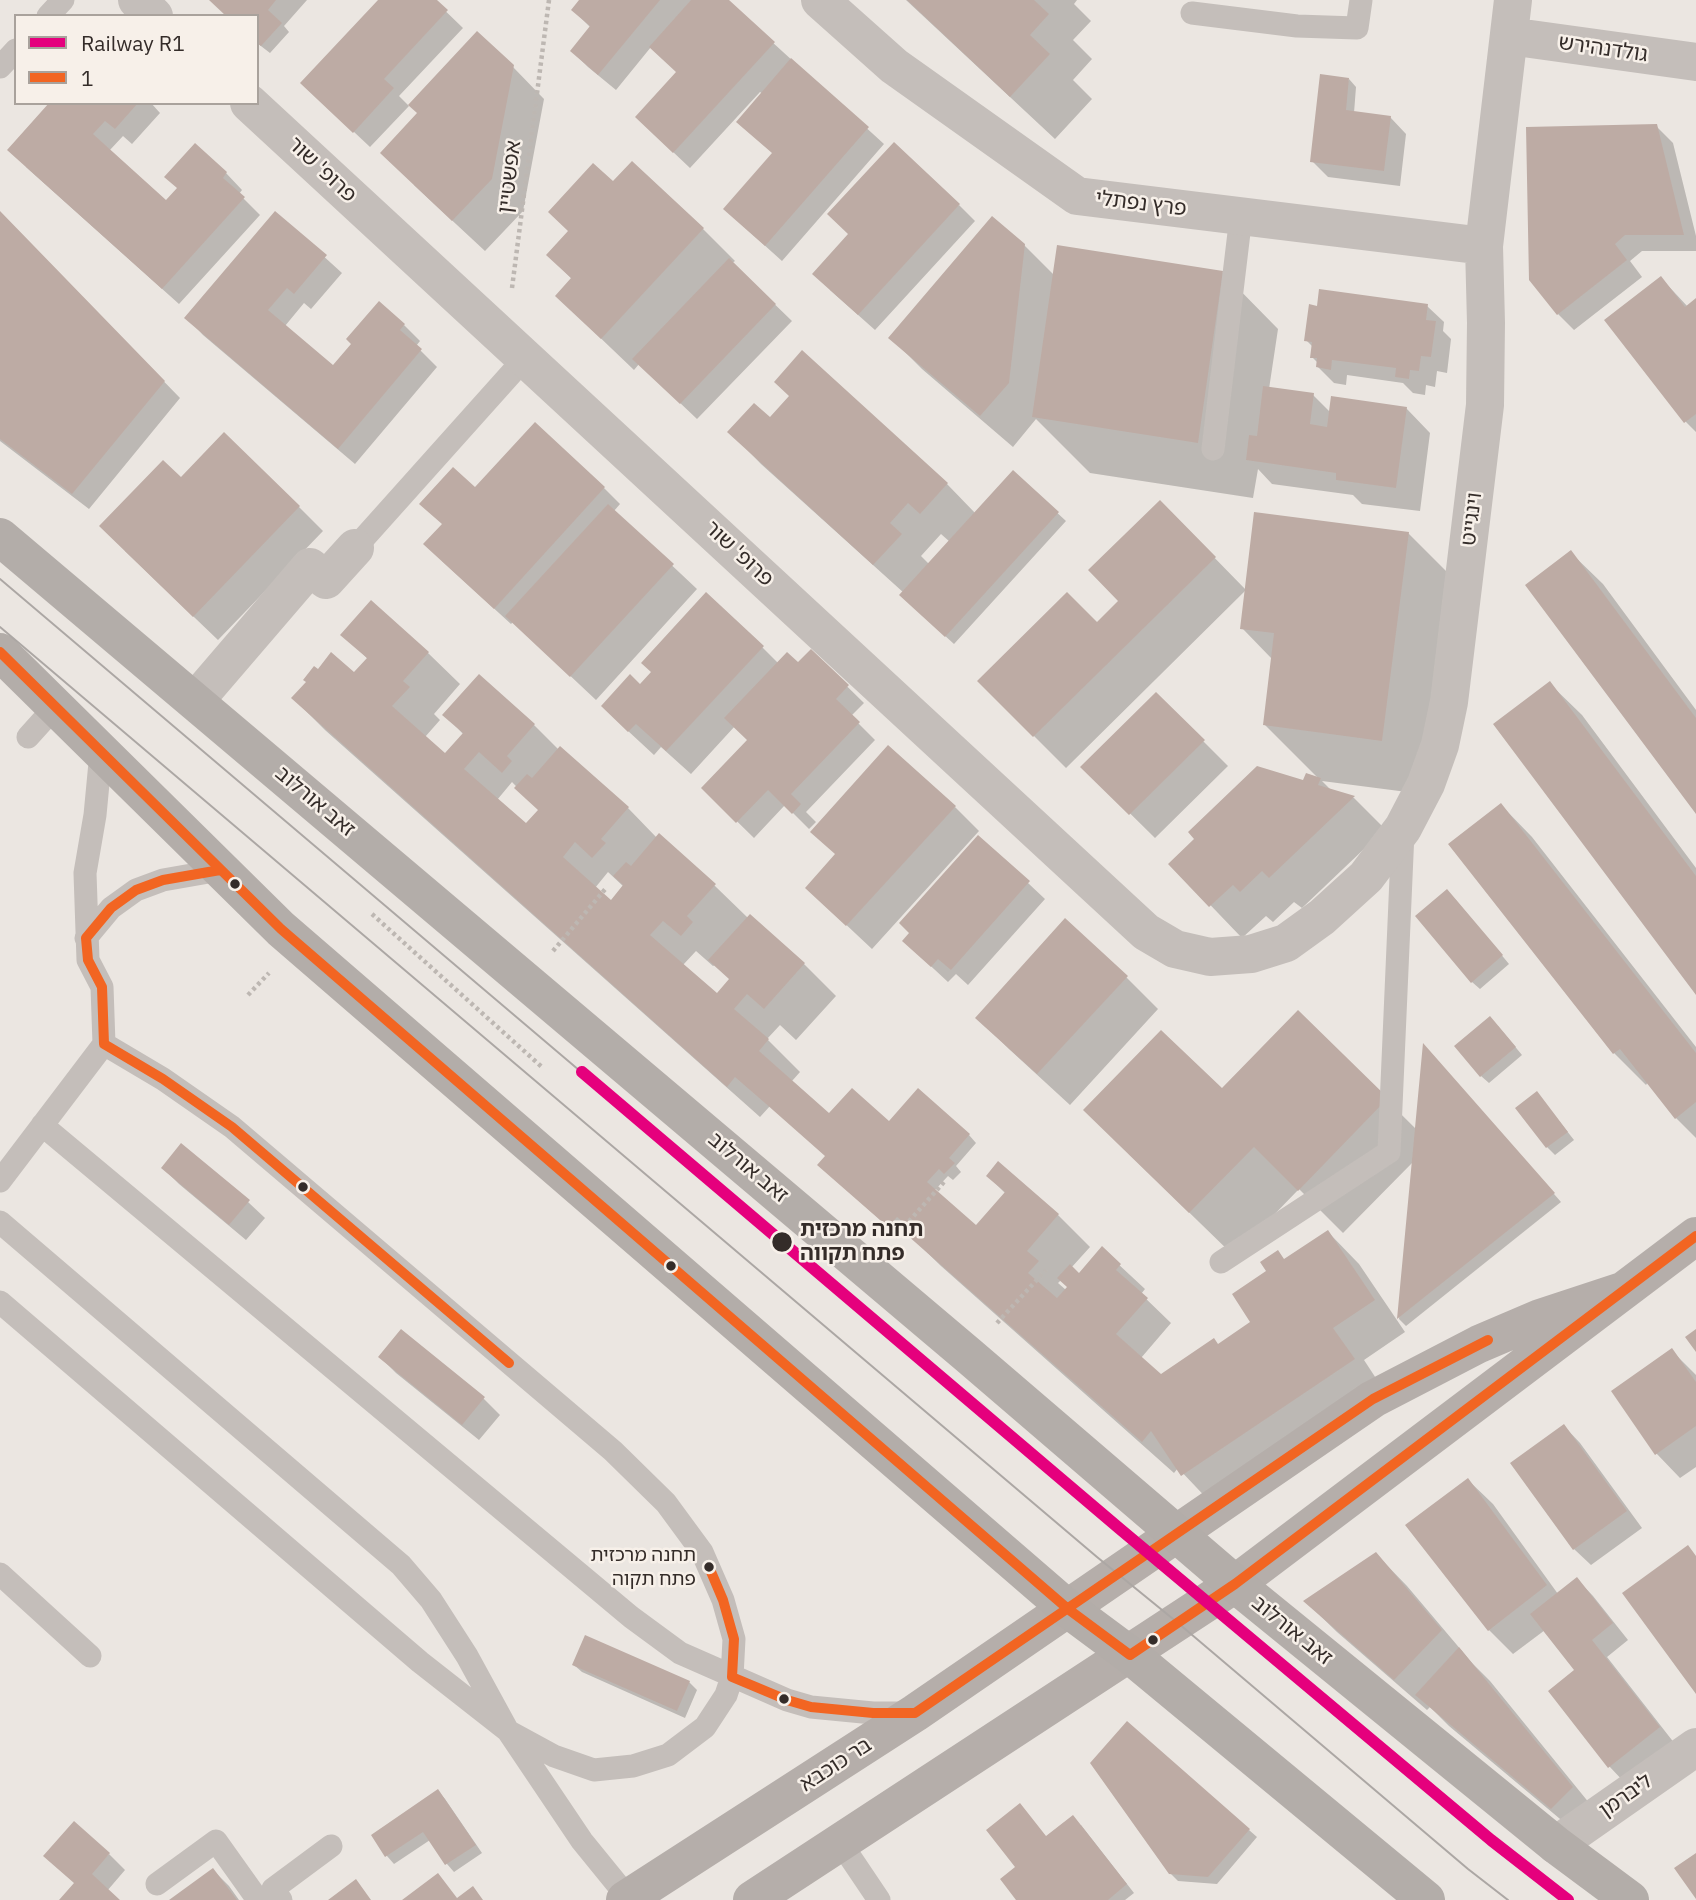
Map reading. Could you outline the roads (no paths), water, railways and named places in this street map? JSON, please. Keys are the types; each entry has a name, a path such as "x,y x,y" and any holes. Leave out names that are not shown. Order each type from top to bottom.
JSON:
{"main road":[{"name":"זאב אורלוב","path":"0,537 968,1354 1235,1584 1556,1845 1630,1900"},
{"path":"0,652 281,929 1068,1609 1130,1655 1426,1900"}],"street":[{"path":"137,0 152,14"},
{"name":"פרץ נפתלי","path":"820,0 894,66 1077,196 1484,246"},
{"name":"גולדנהירש","path":"1511,18 1696,62"},
{"name":"וינגייט","path":"1251,954 1286,943 1322,917 1366,877 1403,828 1426,784 1440,745 1449,702 1485,405 1484,246 1511,18"},
{"name":"פרופ' שור","path":"251,105 1146,932 1175,949 1210,957 1251,954"},
{"path":"195,701 310,567 326,580 355,548"},
{"name":"בר כוכבא","path":"752,1900 1235,1584 1696,1236"},
{"name":"בר כוכבא","path":"628,1900 915,1713 1373,1399 1479,1344 1540,1318 1622,1291"},
{"name":"ליברמן","path":"1556,1845 1696,1747"}],"lane":[{"path":"50,14 63,0"},
{"path":"1192,13 1297,26 1357,28 1361,0"},
{"path":"0,67 14,52"},
{"path":"1213,449 1241,216"},
{"path":"355,548 526,357"},
{"path":"28,737 55,707"},
{"path":"0,1181 10,1151 42,1125 104,1044 102,987 88,960 85,873 95,815 101,752"},
{"path":"1221,1262 1389,1152 1403,828"},
{"path":"86,938 111,908 136,890 163,880 220,870"},
{"path":"0,1302 420,1662 508,1731 554,1756 594,1770 633,1766 668,1755 705,1727 726,1695 732,1677 734,1639 723,1600 702,1552 666,1503 613,1451 232,1127 163,1079 104,1044"},
{"path":"42,1125 631,1617 680,1653 787,1700 811,1707 873,1713 915,1713"},
{"path":"0,1222 401,1565 431,1600 460,1645 508,1731 582,1841 628,1900"},
{"path":"0,1574 90,1656"},
{"path":"157,1884 216,1841 258,1900"},
{"path":"840,1842 879,1900"},
{"path":"281,1900 273,1889 331,1846"}],"tram line":[{"path":"0,579 1120,1529 1491,1840 1568,1900"},
{"path":"0,627 1097,1557 1508,1900"}],"rail line":[{"name":"R1","path":"582,1072 1120,1529 1491,1840 1568,1900"}],"place":[{"name":"תחנה מרכזית פתח תקווה","path":"782,1242"},
{"name":"תחנה מרכזית פתח תקוה","path":"709,1567"}]}
